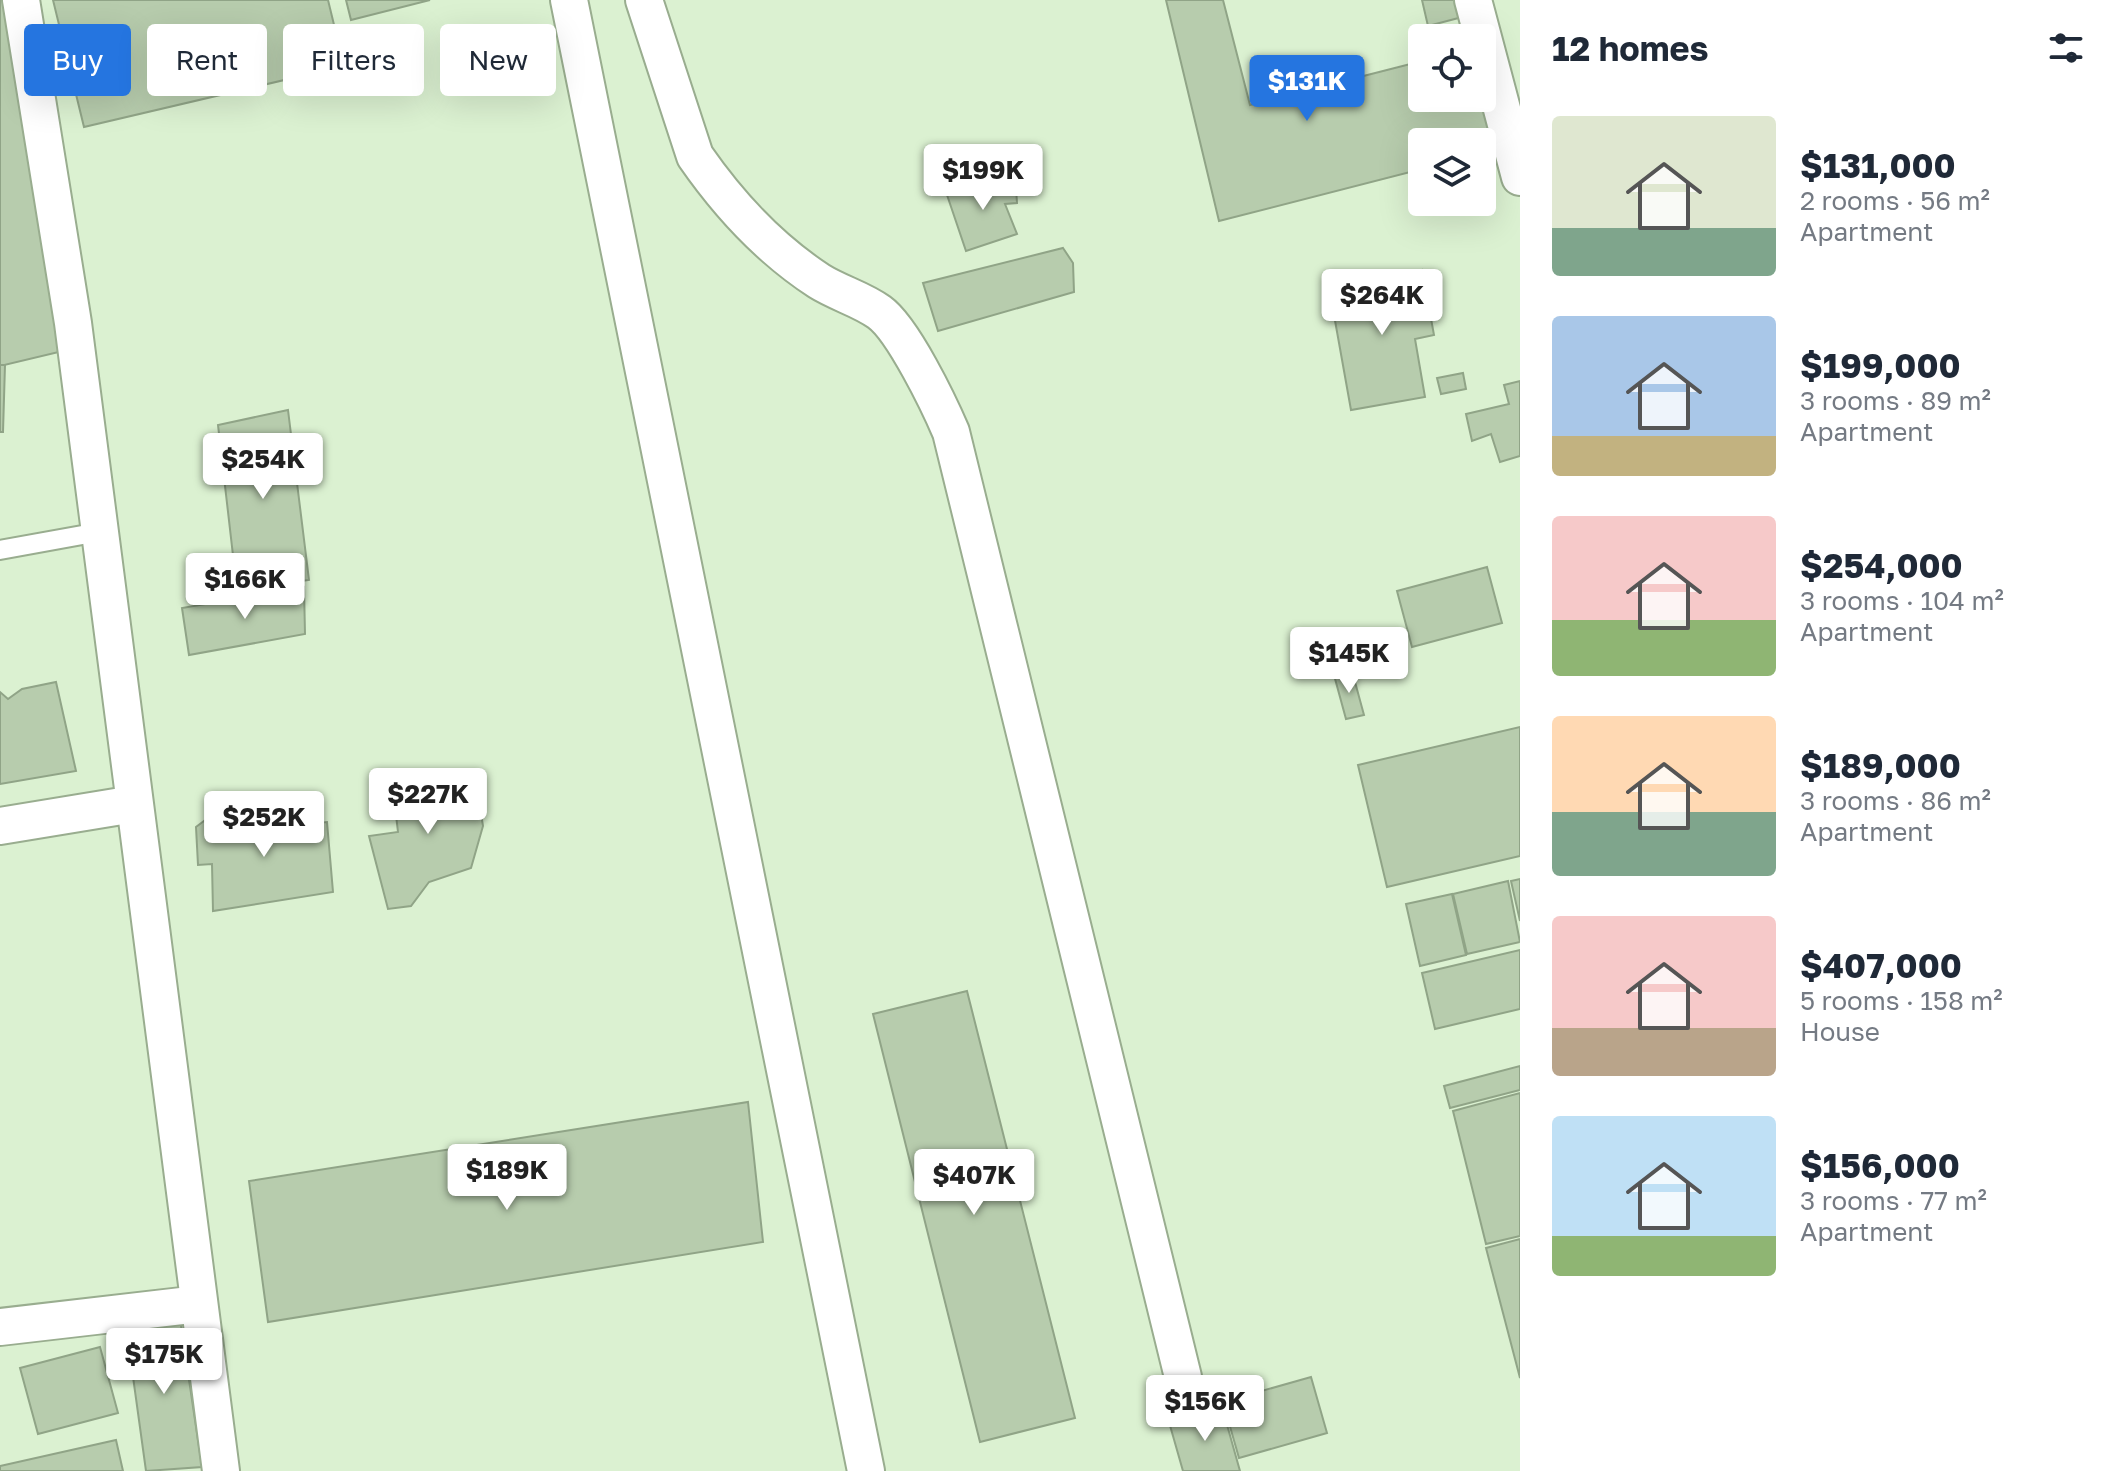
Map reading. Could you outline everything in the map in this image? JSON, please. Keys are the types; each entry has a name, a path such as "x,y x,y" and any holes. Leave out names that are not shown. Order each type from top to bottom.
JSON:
{"street":[{"path":"21,0 73,323 221,1471"},
{"path":"569,0 866,1471"},
{"path":"644,0 695,156 739,216 819,281 881,313 935,393 951,432 1183,1377"},
{"path":"1473,0 1520,177"},
{"path":"0,826 134,804"},
{"path":"0,1327 199,1304"}],"lane":[{"path":"0,550 99,532"}],"building":[{"path":"0,0 12,0 24,54 24,96 33,96 88,345 0,366"},
{"path":"53,0 328,0 334,24 283,24 283,80 267,84 267,24 147,24 147,96 216,96 84,127 76,96 131,96 131,24 59,24"},
{"path":"346,0 430,0 351,20"},
{"path":"1166,0 1223,0 1250,105 1408,65 1408,112 1487,112 1492,128 1408,128 1408,173 1219,221"},
{"path":"1422,0 1466,0 1470,15 1428,24"},
{"path":"998,176 1004,188 1016,188 1017,203 1005,204 1017,234 966,251 945,189"},
{"path":"1063,248 1073,263 1074,292 938,331 923,283"},
{"path":"1422,270 1434,335 1415,339 1425,397 1351,410 1329,287"},
{"path":"0,365 5,365 3,432 0,432"},
{"path":"1463,373 1466,389 1441,394 1437,378"},
{"path":"1520,381 1520,456 1500,462 1491,434 1472,441 1466,414 1509,404 1504,385"},
{"path":"288,410 309,580 237,590 218,425"},
{"path":"1487,567 1502,623 1412,647 1397,591"},
{"path":"304,587 305,634 189,655 182,608"},
{"path":"1339,639 1346,663 1333,666 1327,643"},
{"path":"1352,671 1364,715 1346,719 1334,675"},
{"path":"56,682 76,771 0,784 0,692 8,699 22,689"},
{"path":"1520,727 1520,856 1387,887 1358,765"},
{"path":"459,769 474,770 483,826 471,868 429,882 411,906 388,909 369,836 398,832 393,790 401,779 426,778 429,785 459,778"},
{"path":"281,810 287,826 327,822 333,892 213,911 212,864 198,865 196,827 208,818"},
{"path":"1520,879 1520,921 1511,881"},
{"path":"1508,881 1520,942 1467,954 1453,894"},
{"path":"1452,894 1466,955 1420,966 1406,904"},
{"path":"1520,950 1520,1009 1435,1029 1422,973"},
{"path":"967,991 1075,1418 980,1442 873,1014"},
{"path":"1520,1066 1520,1090 1450,1108 1444,1086"},
{"path":"1520,1093 1520,1236 1486,1244 1453,1111"},
{"path":"748,1102 763,1242 268,1322 249,1181"},
{"path":"1520,1239 1520,1378 1486,1248"},
{"path":"180,1319 202,1467 146,1471 126,1326"},
{"path":"100,1347 118,1413 38,1434 20,1368"},
{"path":"1311,1377 1327,1433 1239,1458 1223,1402"},
{"path":"1222,1407 1240,1471 1183,1471 1169,1422"},
{"path":"116,1440 123,1471 0,1471 0,1466"}]}
